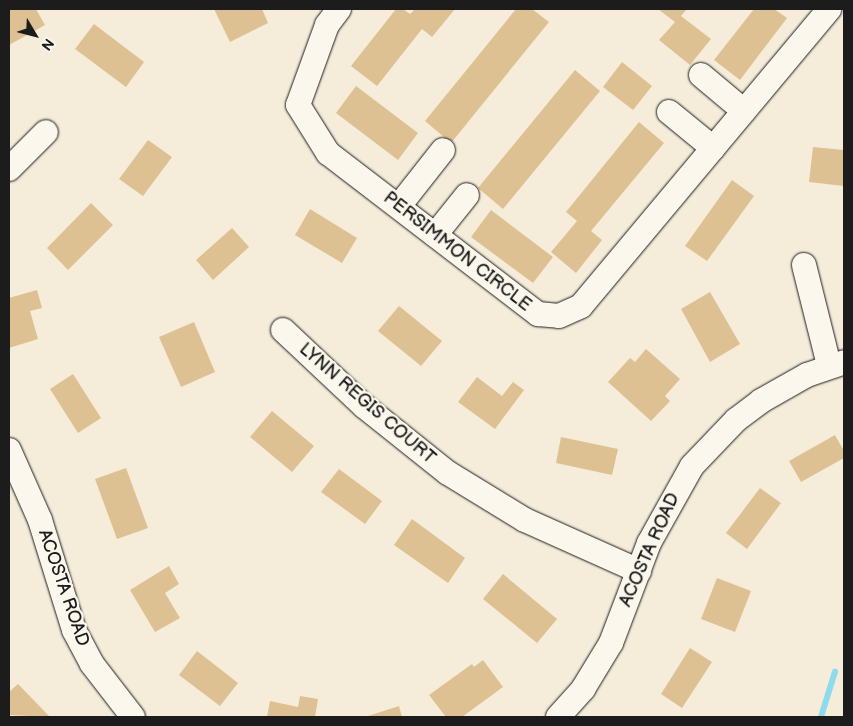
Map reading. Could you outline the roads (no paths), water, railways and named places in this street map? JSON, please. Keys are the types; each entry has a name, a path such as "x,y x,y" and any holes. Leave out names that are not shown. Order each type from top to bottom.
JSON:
{"street":[{"name":"PERSIMMON CIRCLE","path":"339,9 327,25 298,105 328,153 538,314 559,316 581,306 829,9"},
{"path":"701,75 744,111"},
{"path":"669,112 713,148"},
{"path":"9,169 46,132"},
{"path":"398,206 443,150"},
{"path":"435,235 467,195"},
{"path":"804,265 837,364"},
{"name":"LYNN REGIS COURT","path":"283,330 386,425 448,473 525,520 639,571"},
{"name":"ACOSTA ROAD","path":"558,717 598,666 676,490 715,440 761,402 837,364"},
{"name":"ACOSTA ROAD","path":"9,450 40,520 74,630 92,664 133,717"}],"waterway":[{"path":"821,717 835,672"}]}
